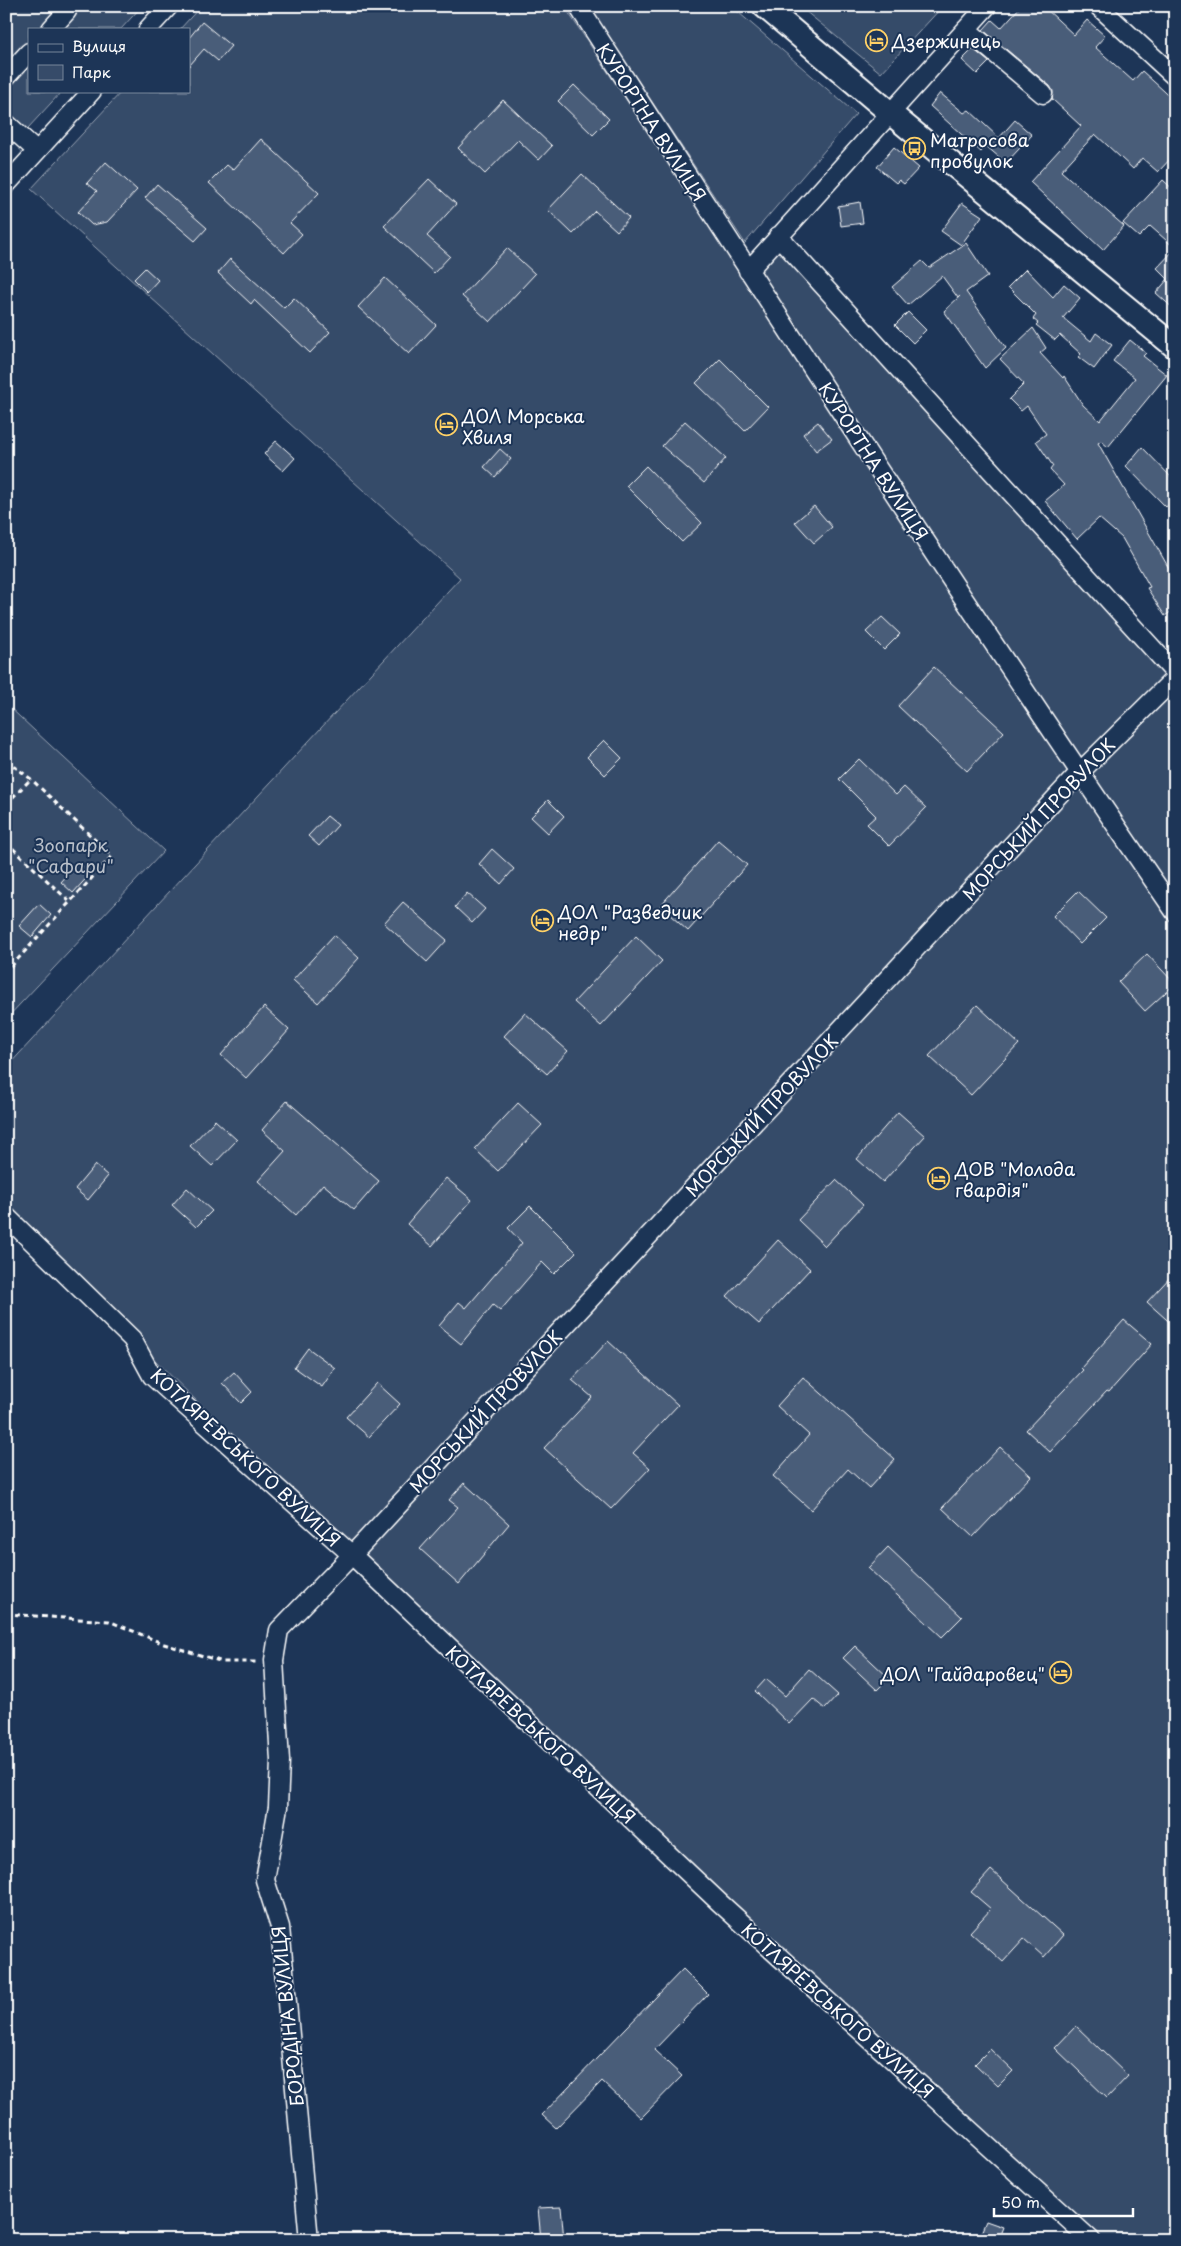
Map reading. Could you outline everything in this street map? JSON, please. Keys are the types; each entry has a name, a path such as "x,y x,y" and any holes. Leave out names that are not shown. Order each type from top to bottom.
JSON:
{"main road":[{"path":"764,6 889,112 1175,346"}],"street":[{"path":"149,28 169,6"},
{"name":"КУРОРТНА ВУЛИЦЯ","path":"578,6 748,270 1079,773 1175,912"},
{"path":"748,270 889,112 987,6"},
{"path":"1098,6 1175,77"},
{"path":"52,28 67,11"},
{"path":"966,29 1043,94"},
{"path":"6,77 28,53"},
{"path":"6,185 91,92"},
{"path":"6,123 37,152"},
{"path":"778,236 1175,673"},
{"name":"МОРСЬКИЙ ПРОВУЛОК","path":"352,1555 1079,773 1175,678"},
{"name":"КОТЛЯРЕВСЬКОГО ВУЛИЦЯ","path":"6,1216 132,1339 152,1376 352,1555 720,1903 1091,2240"},
{"name":"БОРОДІНА ВУЛИЦЯ","path":"309,2240 280,1927 265,1880 278,1807 280,1761 274,1660 279,1630 352,1555"}],"path":[{"path":"6,760 31,779 112,856 7,970"},
{"path":"6,804 31,779"},
{"path":"6,842 70,902"},
{"path":"6,1614 109,1621 164,1644 223,1662 252,1663 274,1660"}],"green space":[{"path":"6,6 142,6 122,28 28,28 28,92 61,92 6,152"},
{"path":"201,6 564,6 742,273 750,271 776,240 1175,675 1175,2240 1092,2240 351,1552 6,1214 6,1068 460,578 31,189 121,92 190,92 190,28 181,28"},
{"path":"589,6 731,6 856,114 745,243"},
{"name":"Дзержинець","path":"799,6 943,6 881,73"},
{"name":"Зоопарк \"Сафари\"","path":"6,704 164,851 6,1019"}],"building":[{"path":"1021,6 1043,6 1074,35 1087,20 1105,36 1095,47 1133,81 1142,71 1175,101 1175,154 1158,172 1142,158 1133,169 1095,134 1061,171 1124,226 1103,250 1030,182 1081,126 1052,99 1053,91 1050,86 983,30 992,20 1001,28"},
{"path":"202,22 231,46 218,61 204,49 190,65 190,37"},
{"path":"973,49 989,62 977,74 962,60"},
{"path":"574,85 609,119 593,135 558,101"},
{"path":"940,93 964,113 969,110 999,138 1015,120 1032,135 1006,163 986,146 981,152 930,106"},
{"path":"503,100 552,146 539,160 518,140 485,174 458,148"},
{"path":"261,139 319,193 290,223 302,234 284,253 209,183 227,165 233,170"},
{"path":"894,147 919,168 904,184 899,180 896,183 877,167"},
{"path":"106,162 137,190 107,222 92,225 78,212 97,191 87,183"},
{"path":"582,174 629,218 617,231 595,211 573,234 548,210"},
{"path":"429,179 456,204 427,236 450,256 434,273 384,226"},
{"path":"1163,180 1175,191 1175,248 1150,226 1139,237 1123,223"},
{"path":"157,184 207,228 195,241 145,198"},
{"path":"860,202 863,223 841,226 838,206"},
{"path":"962,203 982,216 961,245 941,231"},
{"path":"966,243 988,276 966,292 1006,348 985,368 944,311 958,298 942,276 908,305 892,287 922,261 929,268"},
{"path":"507,248 535,274 490,322 462,296"},
{"path":"1175,249 1175,310 1156,293 1168,279 1157,268"},
{"path":"230,259 284,308 294,298 330,332 310,353 254,300 251,304 218,273"},
{"path":"145,268 158,280 147,292 134,279"},
{"path":"1026,269 1053,297 1064,284 1080,298 1063,318 1091,341 1096,333 1112,345 1094,369 1078,357 1081,354 1060,335 1055,340 1036,325 1038,323 1033,319 1036,315 1008,287"},
{"path":"385,278 436,325 409,354 358,307"},
{"path":"908,312 926,330 913,343 895,325"},
{"path":"1033,328 1046,348 1040,353 1063,378 1064,376 1083,405 1100,421 1135,378 1113,361 1130,340 1146,353 1143,356 1167,375 1108,447 1101,441 1098,443 1175,579 1175,609 1165,616 1147,588 1150,587 1122,538 1099,518 1077,539 1045,501 1064,485 1050,470 1053,466 1036,441 1046,434 1027,406 1021,411 1009,399 1024,384 1000,359"},
{"path":"720,359 768,407 745,431 696,383"},
{"path":"685,421 726,458 704,483 662,446"},
{"path":"818,422 832,439 816,451 803,434"},
{"path":"276,441 295,458 283,471 264,454"},
{"path":"1142,447 1175,481 1175,499 1166,507 1126,466"},
{"path":"500,449 511,459 495,477 484,467"},
{"path":"646,466 702,523 682,542 626,486"},
{"path":"814,506 832,527 814,543 795,522"},
{"path":"882,617 900,634 884,650 866,632"},
{"path":"934,667 1004,732 967,771 898,706"},
{"path":"604,740 622,758 605,775 587,757"},
{"path":"859,759 896,795 904,787 926,808 889,846 867,824 876,816 839,779"},
{"path":"548,800 564,816 548,833 531,817"},
{"path":"327,816 338,825 319,846 308,836"},
{"path":"718,840 747,865 688,931 660,906"},
{"path":"492,849 514,869 501,884 479,864"},
{"path":"79,862 91,873 73,893 61,882"},
{"path":"1078,891 1106,918 1080,944 1053,916"},
{"path":"467,893 485,909 472,923 455,907"},
{"path":"403,902 447,940 427,962 384,923"},
{"path":"39,904 51,915 32,937 19,926"},
{"path":"334,935 359,958 318,1003 293,980"},
{"path":"636,936 662,961 601,1026 574,1002"},
{"path":"1147,954 1175,984 1145,1011 1118,982"},
{"path":"977,1005 1019,1044 971,1095 929,1056"},
{"path":"264,1007 289,1030 246,1078 221,1055"},
{"path":"525,1013 568,1051 547,1074 504,1036"},
{"path":"287,1101 379,1181 354,1210 323,1184 296,1215 258,1181 285,1151 262,1130"},
{"path":"518,1103 542,1125 498,1171 475,1149"},
{"path":"898,1112 925,1136 883,1182 857,1159"},
{"path":"215,1120 237,1140 212,1166 190,1146"},
{"path":"95,1165 108,1176 88,1200 75,1189"},
{"path":"446,1178 472,1200 432,1246 407,1224"},
{"path":"836,1180 863,1205 825,1246 798,1220"},
{"path":"187,1188 212,1211 196,1227 172,1205"},
{"path":"530,1206 576,1252 554,1274 542,1262 500,1311 493,1305 461,1344 439,1326 459,1302 466,1308 522,1243 508,1228"},
{"path":"778,1240 810,1269 759,1324 727,1296"},
{"path":"1175,1272 1175,1327 1147,1302"},
{"path":"1124,1320 1152,1344 1109,1392 1107,1391 1050,1452 1026,1430 1083,1370 1081,1368"},
{"path":"608,1341 678,1405 633,1453 650,1468 611,1509 544,1448 592,1397 572,1380"},
{"path":"308,1348 335,1368 322,1387 294,1367"},
{"path":"234,1372 252,1392 241,1403 222,1383"},
{"path":"803,1377 895,1459 869,1488 848,1469 811,1510 773,1476 809,1435 777,1406"},
{"path":"377,1383 400,1404 369,1437 346,1417"},
{"path":"1000,1447 1031,1476 973,1537 942,1508"},
{"path":"464,1483 509,1524 459,1584 420,1549 458,1507 449,1500"},
{"path":"888,1547 962,1617 942,1637 868,1568"},
{"path":"855,1646 889,1678 877,1690 843,1658"},
{"path":"809,1669 838,1695 825,1709 813,1699 789,1724 755,1691 766,1679 785,1696"},
{"path":"991,1870 1063,1935 1044,1957 1024,1939 1003,1962 970,1932 991,1909 971,1892"},
{"path":"683,1969 708,1994 654,2050 682,2076 641,2118 602,2081 556,2128 542,2115"},
{"path":"1076,2026 1128,2076 1107,2098 1055,2048"},
{"path":"990,2049 1013,2071 998,2086 975,2064"},
{"path":"561,2207 564,2240 541,2240 538,2208"},
{"path":"986,2221 1003,2227 998,2240 978,2240"}],"place":[{"name":"Дзержинець","path":"876,40"},
{"name":"Матросова провулок","path":"914,149"},
{"name":"ДОЛ Морська Хвиля","path":"446,425"},
{"name":"ДОЛ \"Разведчик недр\"","path":"542,921"},
{"name":"ДОВ \"Молода гвардія\"","path":"939,1178"},
{"name":"ДОЛ \"Гайдаровец\"","path":"1061,1673"}]}
